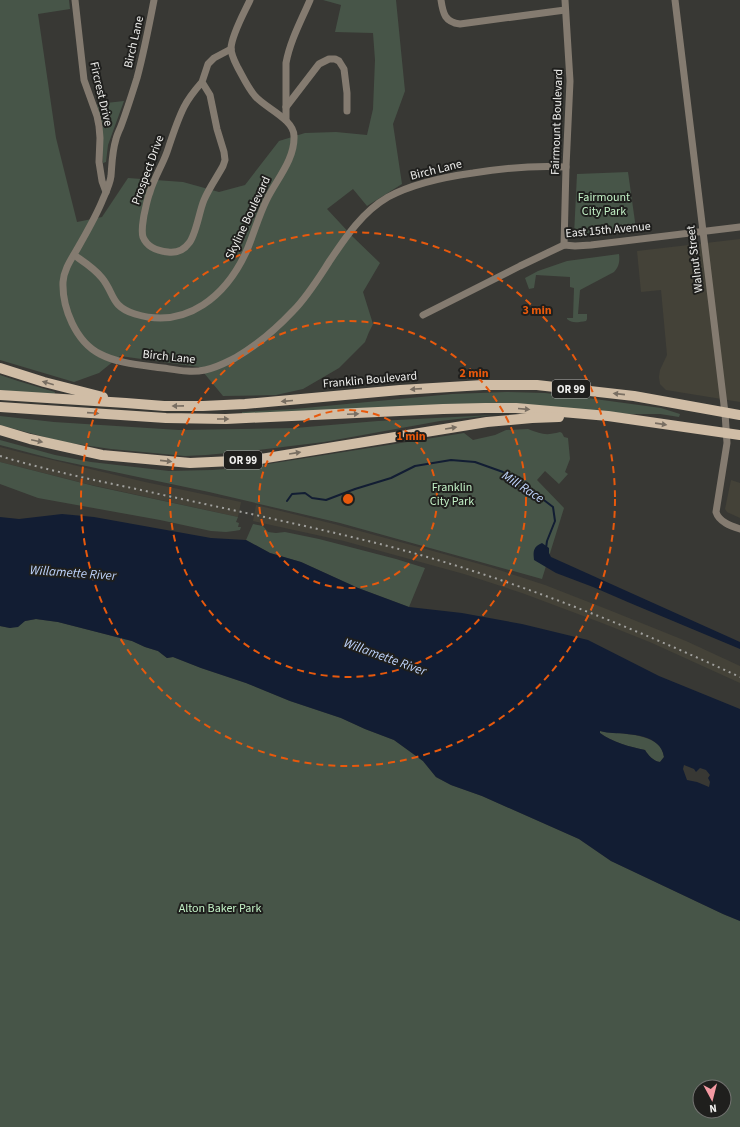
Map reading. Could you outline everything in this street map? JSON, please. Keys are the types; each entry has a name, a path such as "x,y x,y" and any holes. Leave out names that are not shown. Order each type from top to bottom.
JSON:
{"main road":[{"path":"0,368 44,382 126,403"},
{"name":"Franklin Boulevard","path":"0,395 164,406 204,406 245,404 483,384 537,385 634,396 740,415"},
{"path":"0,407 166,418 226,419 485,408 516,408 608,416"},
{"name":"OR 99","path":"0,430 30,439 102,455 190,463 254,460 488,422 532,418 608,416 740,435"}],"street":[{"name":"Fircrest Drive","path":"75,0 84,80 99,126 99,162 102,181 106,192"},
{"name":"Birch Lane","path":"154,0 146,44 137,77 116,138 111,163 110,178 106,192 65,272 64,291 69,316 87,345 102,356 128,363 183,371 203,371 225,364 246,352 267,336 295,310 346,237 367,213 390,196 429,181 454,176 538,166 566,167"},
{"path":"250,0 236,32 231,49 233,56 254,96 286,120"},
{"path":"286,120 286,63 291,44 310,0"},
{"path":"441,0 444,15 448,20 460,24 565,10"},
{"name":"Fairmount Boulevard","path":"564,244 570,81 565,0"},
{"name":"Walnut Street","path":"675,0 727,434 727,443 716,507 717,516 728,524 740,529"},
{"name":"Prospect Drive","path":"202,82 210,95 225,160 204,199 192,239 189,244 181,250 174,252 158,250 146,243 142,230 150,190 167,152 179,117 191,94 202,82 208,64 214,58 231,49"},
{"path":"286,107 319,64 329,59 335,59 339,61 344,68 347,93 347,110"},
{"name":"Skyline Boulevard","path":"74,254 104,280 112,298 121,308 127,311 146,316 170,318 198,308 224,286 246,251 267,199 287,163 293,148 294,132 286,120"},
{"name":"East 15th Avenue","path":"423,315 564,244 575,246 589,245 740,227"}],"shaded area":[{"path":"740,239 740,402 666,390 660,384 659,377 660,370 667,355 661,290 641,292 637,251"},
{"path":"0,447 145,482 241,502 238,517 87,484 0,462"},
{"path":"731,480 740,483 740,518 727,512 725,509"},
{"path":"256,505 426,549 490,567 545,585 686,641 740,666 740,683 652,643 522,593 464,574 344,541 253,521"}],"green space":[{"path":"0,0 69,0 70,9 38,14 56,138 77,222 102,217 128,178 183,182 219,192 245,185 279,141 305,133 336,132 367,135 373,109 375,60 373,33 335,32 341,5 323,0 396,0 405,91 393,124 402,184 367,206 353,189 327,209 380,263 363,292 373,324 365,342 339,368 303,389 276,395 223,396 199,367 120,356 99,373 74,382 0,360"},
{"path":"124,101 108,145 106,162 103,163 102,125 97,104"},
{"name":"Fairmount City Park","path":"628,172 636,229 574,235 577,174"},
{"path":"619,254 619,264 614,272 580,290 578,314 587,314 586,321 573,322 567,319 573,318 574,288 570,287 570,277 536,275 534,288 529,289 525,278 538,271 567,261"},
{"path":"0,375 55,392 54,396 0,390"},
{"path":"506,392 545,393 580,397 661,408 680,414 679,417 660,414 629,414 579,409 242,416 242,412 294,409 452,394"},
{"path":"493,415 440,421 324,442 249,451 185,456 111,449 63,442 0,425 0,416 54,422 179,430 295,428 378,421"},
{"name":"Franklin City Park","path":"528,429 544,434 562,433 564,437 568,438 570,459 565,472 568,474 559,484 545,471 537,480 564,508 542,579 340,523 209,492 53,459 0,445 0,440 55,455 91,462 169,471 212,470 249,467 464,433 473,440 495,435 506,430"},
{"path":"0,462 94,486 238,517 236,522 239,523 238,527 241,527 240,530 234,531 211,531 160,520 38,498 0,484"},
{"path":"253,524 263,526 268,532 285,532 319,539 425,568 409,607 358,588 301,562 270,553 246,540"},
{"name":"Alton Baker Park","path":"36,619 58,622 132,641 158,651 167,658 173,657 246,683 290,701 341,718 394,740 423,761 436,777 451,785 482,796 579,839 611,861 740,921 740,1127 0,1127 0,626 10,628 25,621"},
{"path":"600,731 647,738 661,749 664,757 660,762 657,761 651,758 645,750 616,742 600,733"}],"water":[{"name":"Willamette River","path":"62,514 94,517 211,538 246,540 270,553 301,562 358,588 409,607 462,613 522,624 588,640 659,676 740,709 740,921 611,861 579,839 482,796 451,785 436,777 423,761 394,740 341,718 290,701 246,683 173,657 167,658 158,651 132,641 58,622 36,619 25,621 18,627 10,628 0,626 0,517 19,519","holes":["600,731 635,735 651,740 662,749 664,757 660,762 657,761 651,758 645,750 616,742 600,733","684,765 694,769 696,772 700,768 706,770 710,775 708,778 710,782 709,787 687,780 683,769"]},
{"path":"542,543 549,548 551,557 740,642 740,649 556,573 534,560 534,550"}],"waterway":[{"name":"Mill Race","path":"287,501 292,494 305,493 312,498 326,500 391,478 415,466 451,460 475,462 503,472 553,507 555,521 547,541 546,548"}],"railway":[{"path":"0,456 66,474 372,542 466,569 513,584 605,619 650,637 740,677"}]}
